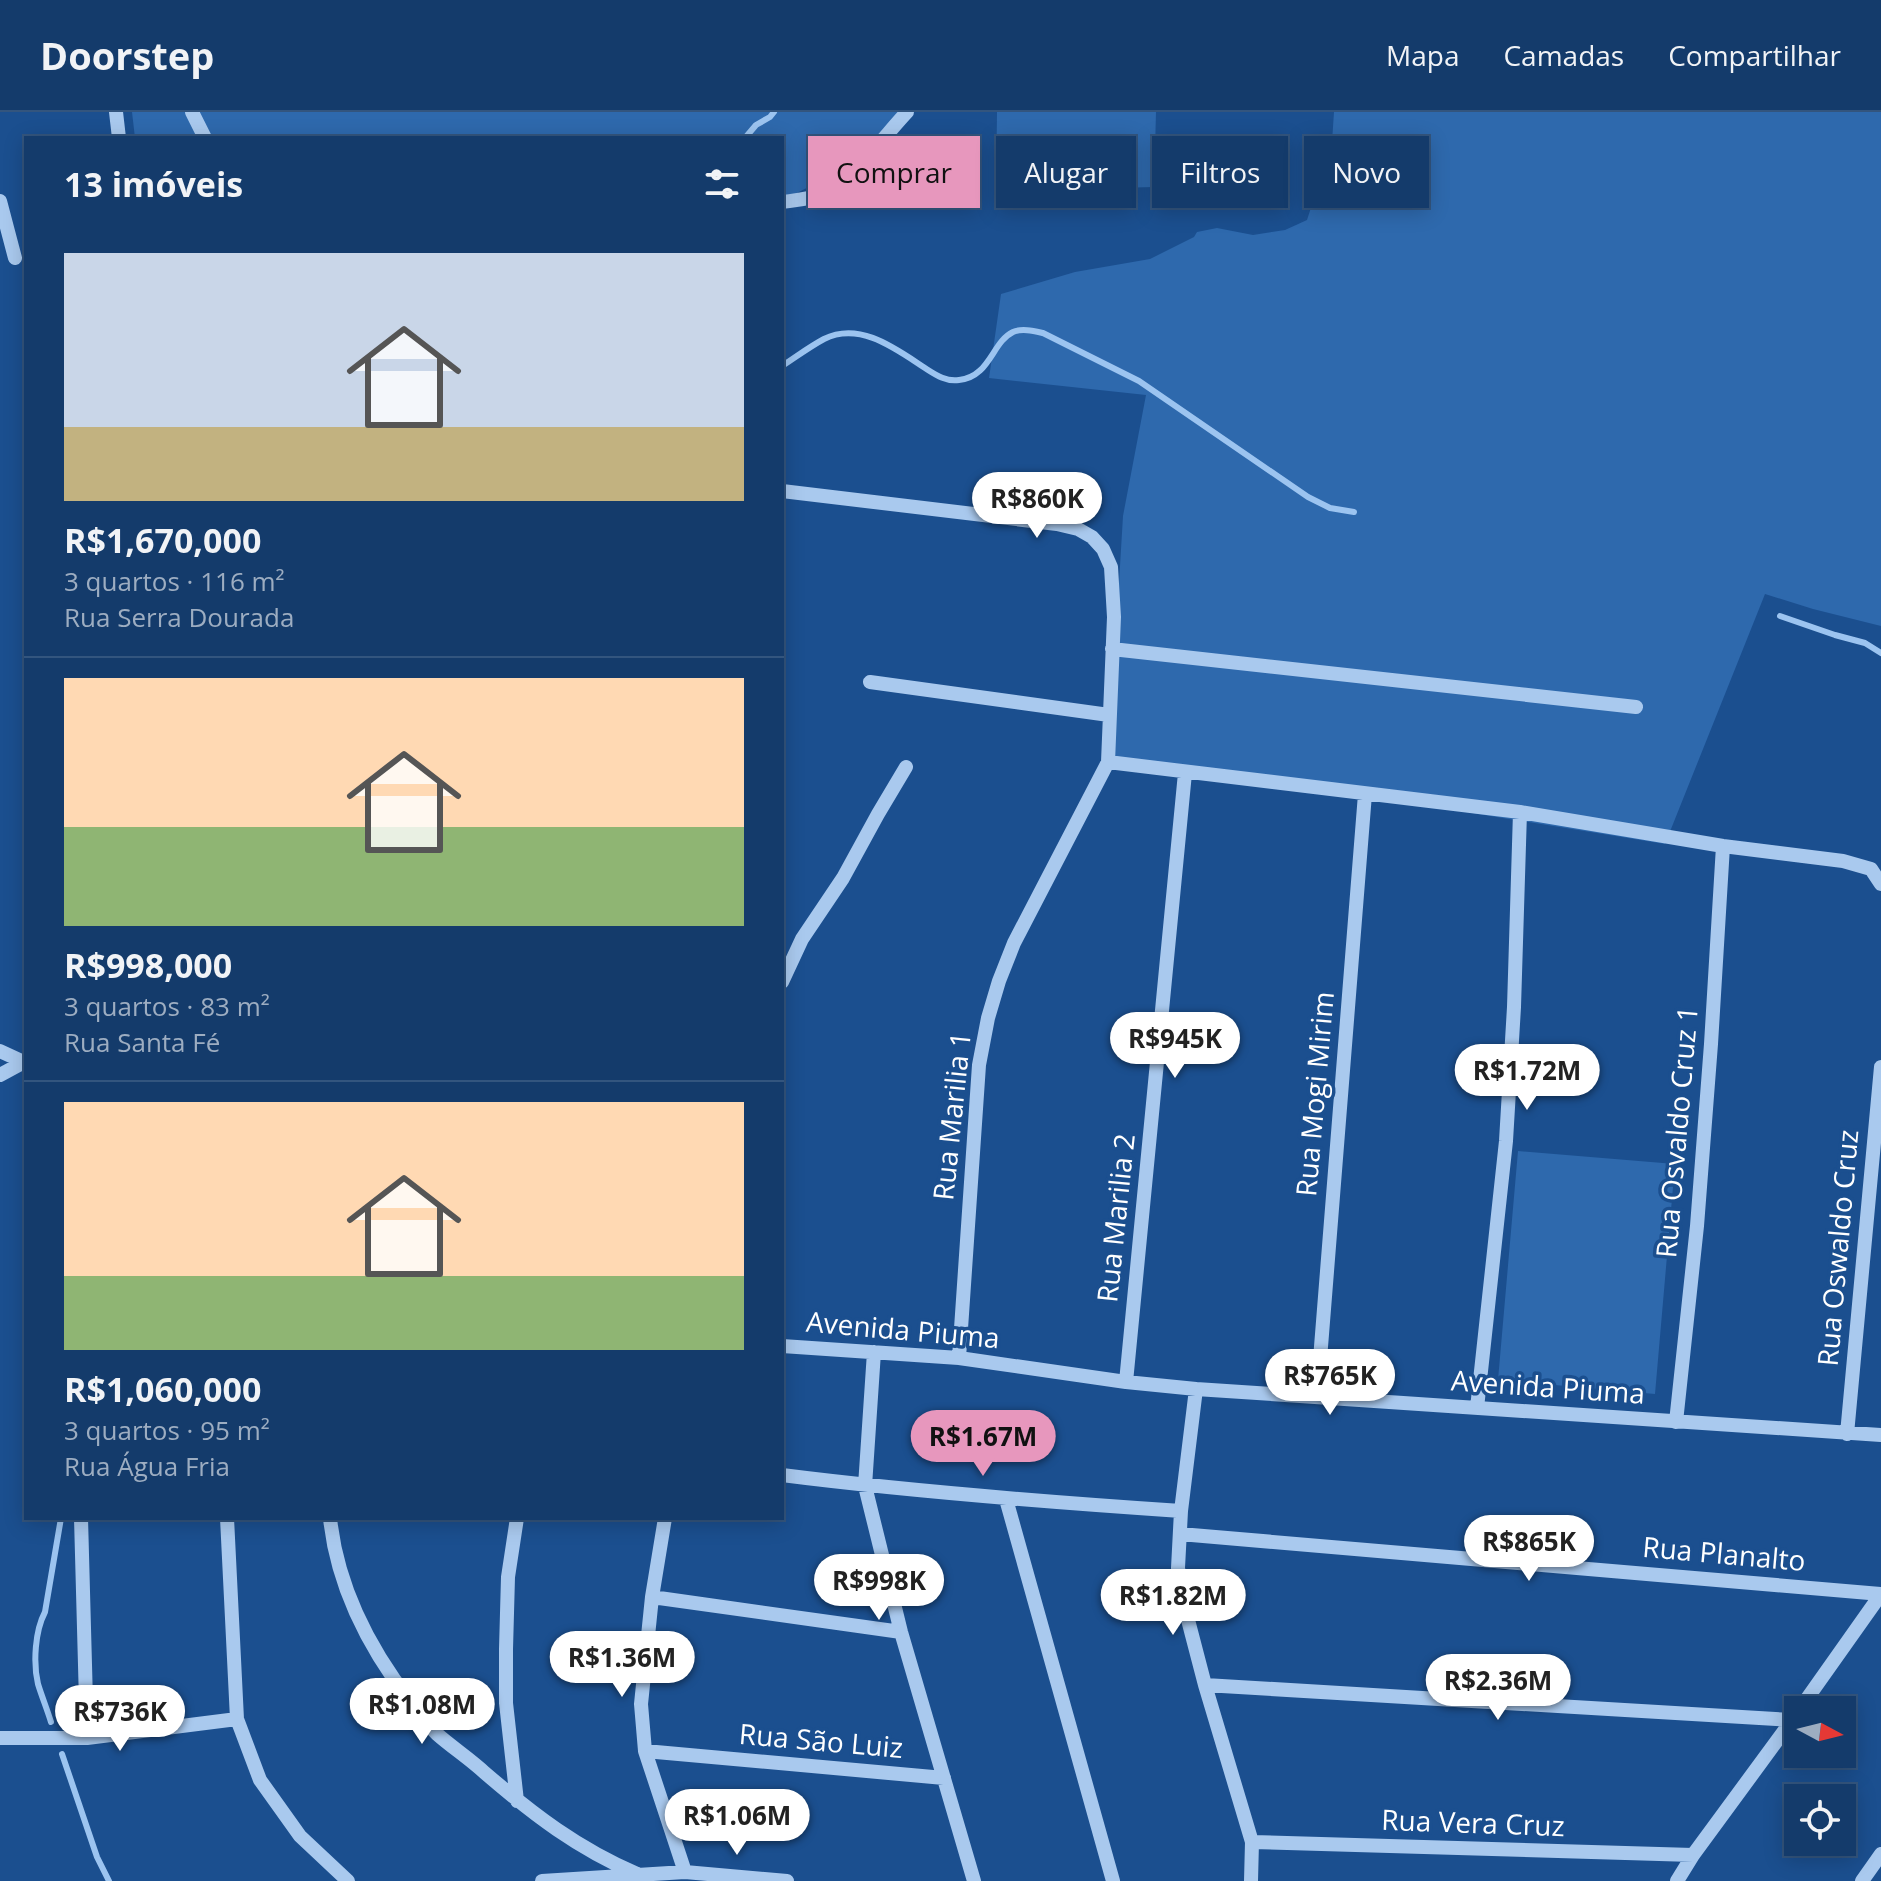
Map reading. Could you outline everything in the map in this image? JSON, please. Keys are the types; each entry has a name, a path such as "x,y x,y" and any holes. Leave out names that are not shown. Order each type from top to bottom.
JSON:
{"street":[{"path":"116,112 119,136"},
{"path":"192,112 204,136"},
{"path":"784,202 809,199 829,192 849,176 907,112"},
{"path":"0,201 15,258"},
{"path":"784,491 1057,524 1078,529 1092,537 1103,549 1111,567 1114,592 1108,762 1520,812 1723,846 1843,861 1871,869 1881,884"},
{"path":"1112,649 1636,707"},
{"path":"870,682 1109,715"},
{"name":"Rua Marilia 1","path":"959,1358 979,1065 988,1018 1014,943 1108,762"},
{"path":"784,978 802,939 843,878 906,767"},
{"name":"Rua Marilia 2","path":"1126,1382 1185,773"},
{"name":"Rua Mogi Mirim","path":"1317,1397 1365,794"},
{"path":"1477,1408 1506,1141 1520,812"},
{"name":"Rua Osvaldo Cruz 1","path":"1676,1422 1697,1226 1723,846"},
{"path":"0,1051 24,1062"},
{"path":"0,1075 24,1063"},
{"name":"Rua Oswaldo Cruz","path":"1847,1434 1881,1067"},
{"name":"Avenida Piuma","path":"784,1346 959,1358 1196,1389 1881,1435"},
{"path":"874,1352 865,1486 901,1632 974,1881"},
{"path":"1196,1389 1181,1511 1178,1568 1205,1685 1252,1842 1251,1881"},
{"path":"784,1475 1006,1499 1181,1511"},
{"path":"1006,1499 1113,1881"},
{"path":"81,1520 87,1738"},
{"path":"227,1520 237,1719 260,1780 300,1836 348,1881"},
{"path":"330,1520 344,1582 363,1629 394,1680 435,1732 517,1801 569,1839 637,1874"},
{"path":"517,1520 508,1577 506,1703 517,1801"},
{"path":"665,1520 652,1597 641,1704 645,1751 685,1872"},
{"name":"Rua Planalto","path":"1180,1534 1881,1594"},
{"path":"1810,1696 1881,1594"},
{"path":"652,1597 901,1632"},
{"path":"1205,1685 1784,1713"},
{"path":"0,1738 87,1738 237,1719"},
{"path":"1677,1881 1784,1732"},
{"name":"Rua São Luiz","path":"645,1751 944,1778"},
{"name":"Rua Vera Cruz","path":"1252,1842 1693,1855"},
{"path":"1862,1881 1881,1854"},
{"path":"542,1881 685,1872 787,1881"}],"shaded area":[{"path":"132,112 912,112 884,136 808,136 808,187 795,194 784,208 784,136 135,136"},
{"path":"997,112 1156,112 1155,136 1152,136 1152,187 1136,187 1136,136 997,136"},
{"path":"1334,112 1881,112 1881,626 1765,594 1665,844 1373,797 1108,767 1123,516 1146,395 989,378 1001,294 1075,272 1150,259 1194,237 1197,232 1217,228 1253,235 1285,230 1307,220 1311,208 1429,208 1429,136 1332,136"},
{"path":"1518,1151 1675,1164 1655,1394 1498,1380"}],"waterway":[{"path":"747,136 774,112"},
{"path":"784,365 824,339 851,333 890,346 941,377 959,380 978,373 1000,343 1013,332 1043,333 1139,381 1308,497 1330,508 1354,512"},
{"path":"1780,616 1865,643 1881,653"},
{"path":"51,1722 36,1676 35,1657 61,1520"},
{"path":"62,1754 97,1857 109,1881"}]}
